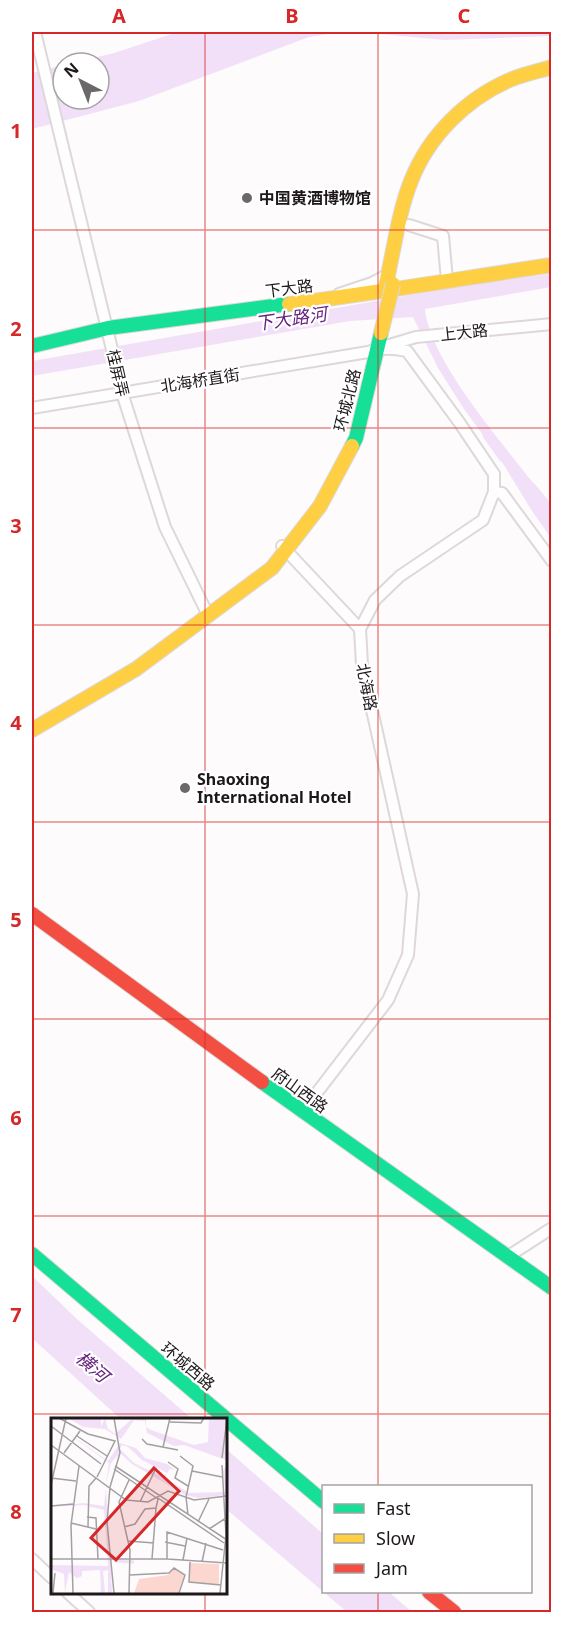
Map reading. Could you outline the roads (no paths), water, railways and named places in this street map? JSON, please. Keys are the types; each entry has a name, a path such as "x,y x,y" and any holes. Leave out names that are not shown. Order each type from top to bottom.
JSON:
{"main road":[{"name":"环城北路","path":"32,720 133,660 272,567 283,548 320,506 356,438 410,183 421,156 440,132 475,99 512,79 552,67"},
{"name":"环城北路","path":"389,280 409,225 418,188 429,161 445,135 478,104 515,84 552,73"},
{"name":"下大路","path":"32,346 108,328 332,300 552,265"},
{"name":"环城北路","path":"32,730 136,669 206,612"},
{"name":"府山西路","path":"32,914 302,1112 552,1288"},
{"name":"环城西路","path":"32,1254 225,1418"},
{"name":"环城西路","path":"226,1419 322,1500"},
{"path":"430,1593 454,1612"}],"street":[{"name":"桂屏弄","path":"35,32 123,392 165,526 206,612"},
{"path":"409,225 443,236 447,280"},
{"path":"332,300 340,294 389,280"},
{"name":"上大路","path":"373,350 416,337 552,324"},
{"path":"283,548 360,629 375,600 400,576 483,520 494,492 494,474 407,351 373,350"},
{"name":"北海桥直街","path":"32,408 373,350"},
{"path":"494,492 502,493 552,561"},
{"name":"北海路","path":"302,1112 388,1000 408,955 413,894 362,665 360,629"},
{"path":"507,1257 552,1228"},
{"path":"32,1559 51,1577"},
{"path":"68,1593 89,1612"}],"water":[{"path":"178,32 359,32 309,37 139,101 111,108 111,54"},
{"path":"359,32 551,32 551,36 445,40"},
{"path":"51,68 51,111 101,111 32,129 32,73"},
{"name":"下大路河","path":"551,274 551,287 425,309 429,328 450,372 481,417 550,503 552,509 551,538 438,368 413,317 350,321 32,376 32,361 491,281"},
{"name":"横河","path":"32,1276 78,1320 191,1418 120,1418 32,1338"},
{"path":"226,1449 322,1533 322,1591 226,1509"},
{"path":"325,1593 390,1593 412,1612 347,1612"}],"waterway":[{"path":"484,436 501,460"}],"place":[{"name":"中国黄酒博物馆","path":"247,198"},
{"name":"Shaoxing International Hotel","path":"185,788"}]}
